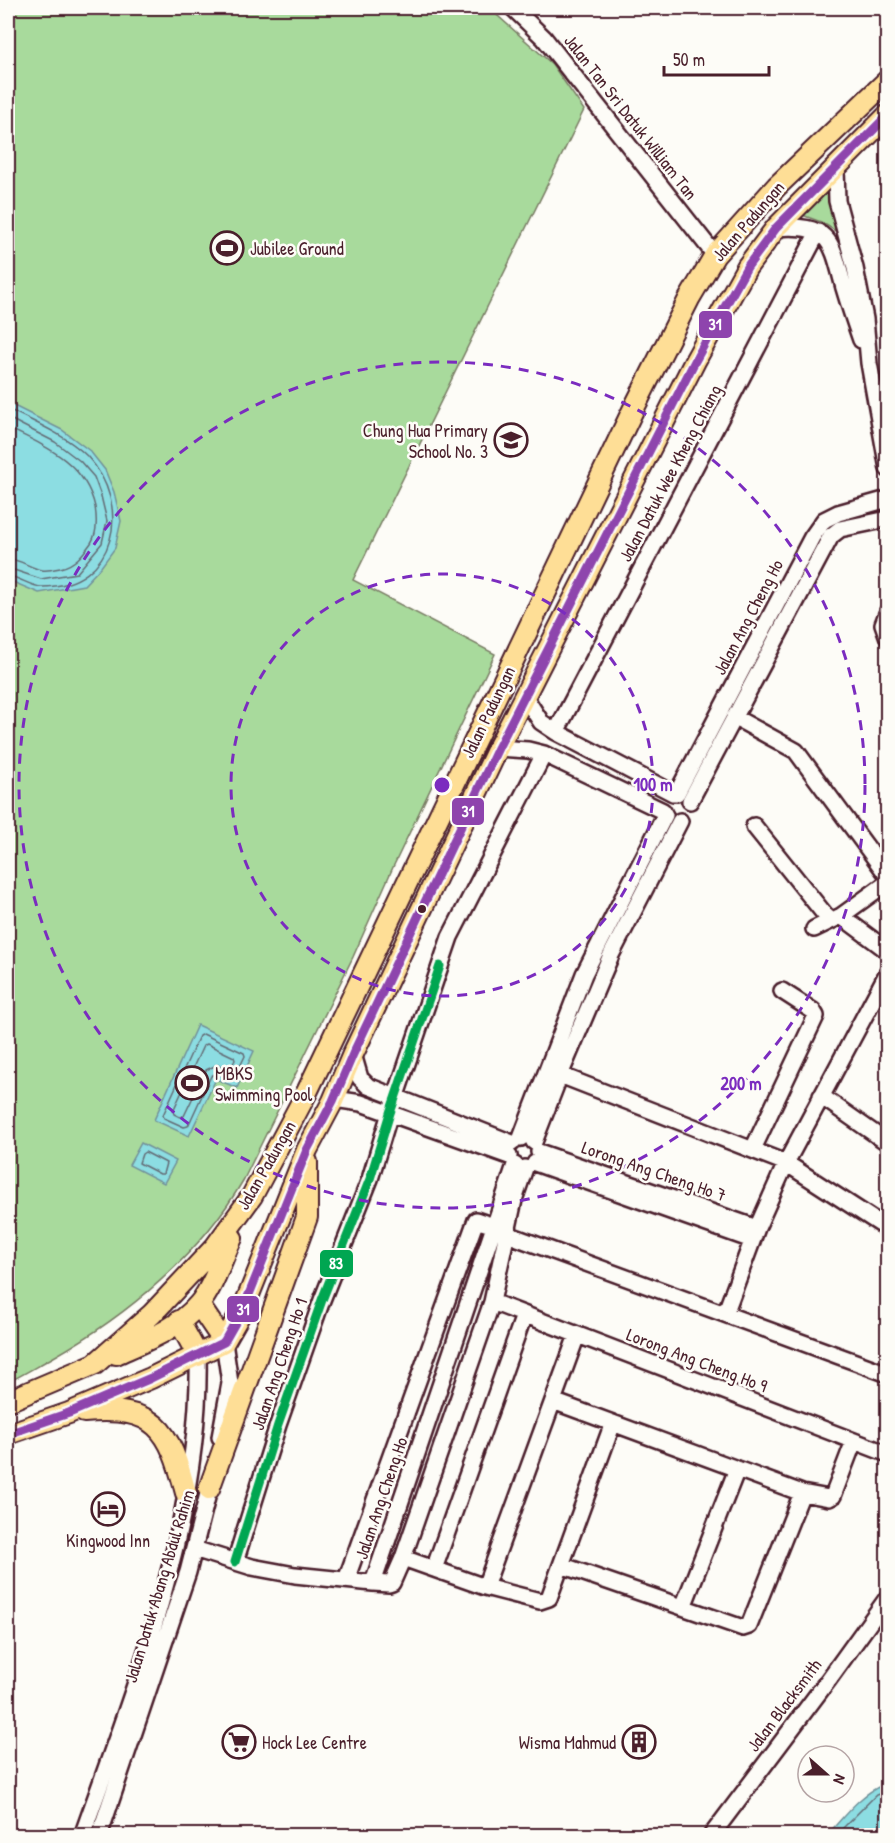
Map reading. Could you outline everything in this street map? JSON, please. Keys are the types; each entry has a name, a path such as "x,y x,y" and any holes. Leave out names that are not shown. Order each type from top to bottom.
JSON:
{"main road":[{"name":"Jalan Padungan","path":"8,1401 95,1364 152,1314 207,1255 252,1196 306,1094 646,381 689,299 715,255 777,186 888,81"},
{"name":"Jalan Padungan","path":"224,1342 244,1307 307,1150 333,1101 498,748 694,361 747,267 776,228 888,115"},
{"path":"209,1489 307,1217 307,1150"},
{"path":"95,1364 170,1328 199,1305 207,1293 252,1196"},
{"path":"8,1434 69,1413 198,1356 224,1342 199,1305"},
{"path":"179,1321 198,1356"},
{"path":"69,1413 111,1410 142,1416 167,1438 178,1464 186,1493"}],"street":[{"name":"Jalan Tan Sri Datuk William Tan","path":"513,8 544,38 715,255"},
{"path":"836,169 837,201 855,268 865,319 869,363 888,469"},
{"path":"776,228 798,226 818,232 830,241 869,363"},
{"name":"Jalan Datuk Wee Kheng Chiang","path":"556,732 818,232"},
{"name":"Jalan Ang Cheng Ho","path":"675,793 812,537 824,520 838,513 888,499"},
{"name":"Jalan Ang Cheng Ho","path":"690,801 831,536 840,529 888,519"},
{"path":"888,611 883,624 888,638"},
{"path":"498,748 528,750 544,754 670,816 685,819 691,812 690,801 683,794 675,793 556,732 541,722 525,697"},
{"path":"734,717 796,751 888,876"},
{"path":"390,1113 450,937 544,754"},
{"path":"670,816 666,799 675,793"},
{"name":"Jalan Ang Cheng Ho","path":"524,1153 560,1075 670,816"},
{"name":"Jalan Ang Cheng Ho","path":"500,1230 492,1302 403,1558 392,1583 373,1583 500,1230 514,1200 524,1153 584,974 670,816"},
{"path":"754,826 836,918 888,951"},
{"path":"814,929 836,918 888,882"},
{"path":"725,1314 755,1234 786,1163 886,980"},
{"path":"753,1149 816,1016 813,1011 782,991"},
{"name":"Lorong Ang Cheng Ho 7","path":"353,1054 360,1078 368,1086 524,1153"},
{"path":"560,1075 786,1163 888,1229"},
{"path":"821,1096 888,1143"},
{"name":"Lorong Ang Cheng Ho 7","path":"333,1101 352,1101 524,1153 755,1234"},
{"name":"Jalan Ang Cheng Ho 1","path":"235,1562 286,1404 322,1300 370,1179 390,1113"},
{"path":"346,1580 476,1220 888,1374"},
{"name":"Lorong Ang Cheng Ho 9","path":"492,1302 888,1454"},
{"path":"434,1569 524,1315"},
{"path":"485,1587 577,1335"},
{"name":"Jalan Datuk Abang Abdul Rahim","path":"99,1836 194,1549 231,1383 224,1342"},
{"name":"Jalan Datuk Abang Abdul Rahim","path":"82,1836 131,1695 171,1567 194,1444 199,1380 198,1356"},
{"path":"552,1401 802,1493 829,1498 833,1496 854,1441"},
{"path":"403,1558 485,1587 540,1601 549,1598 613,1423"},
{"path":"683,1607 737,1469"},
{"path":"561,1565 743,1628 749,1626 802,1493"},
{"path":"194,1549 235,1562 295,1575 373,1583"},
{"name":"Jalan Blacksmith","path":"711,1836 888,1597"}],"green space":[{"path":"8,8 489,8 552,64 584,110 353,580 495,654 394,865 353,957 244,1179 226,1207 184,1258 135,1303 80,1341 8,1382"},
{"path":"830,186 844,236 821,222 802,215"}],"water":[{"path":"8,403 62,430 90,451 105,470 114,492 121,521 115,548 84,585 39,593 8,580"},
{"name":"MBKS Swimming Pool","path":"197,1025 254,1051 237,1088 216,1079 189,1136 154,1120"},
{"path":"141,1143 176,1161 164,1183 129,1165"},
{"path":"887,1785 887,1835 827,1835 859,1800 875,1789"}],"waterway":[{"path":"883,8 888,14"}],"transit line":[{"name":"31","path":"8,1434 69,1413 151,1378 224,1342 244,1307 307,1150 333,1101 498,748 695,361 747,267 776,228 888,115"},
{"name":"83","path":"235,1562 278,1425 322,1300 370,1179 440,966"}],"place":[{"name":"Jubilee Ground","path":"227,248"},
{"name":"Chung Hua Primary School No. 3","path":"511,440"},
{"name":"MBKS Swimming Pool","path":"192,1083"},
{"name":"Kingwood Inn","path":"108,1509"},
{"name":"Hock Lee Centre","path":"239,1742"},
{"name":"Wisma Mahmud","path":"639,1742"}]}
